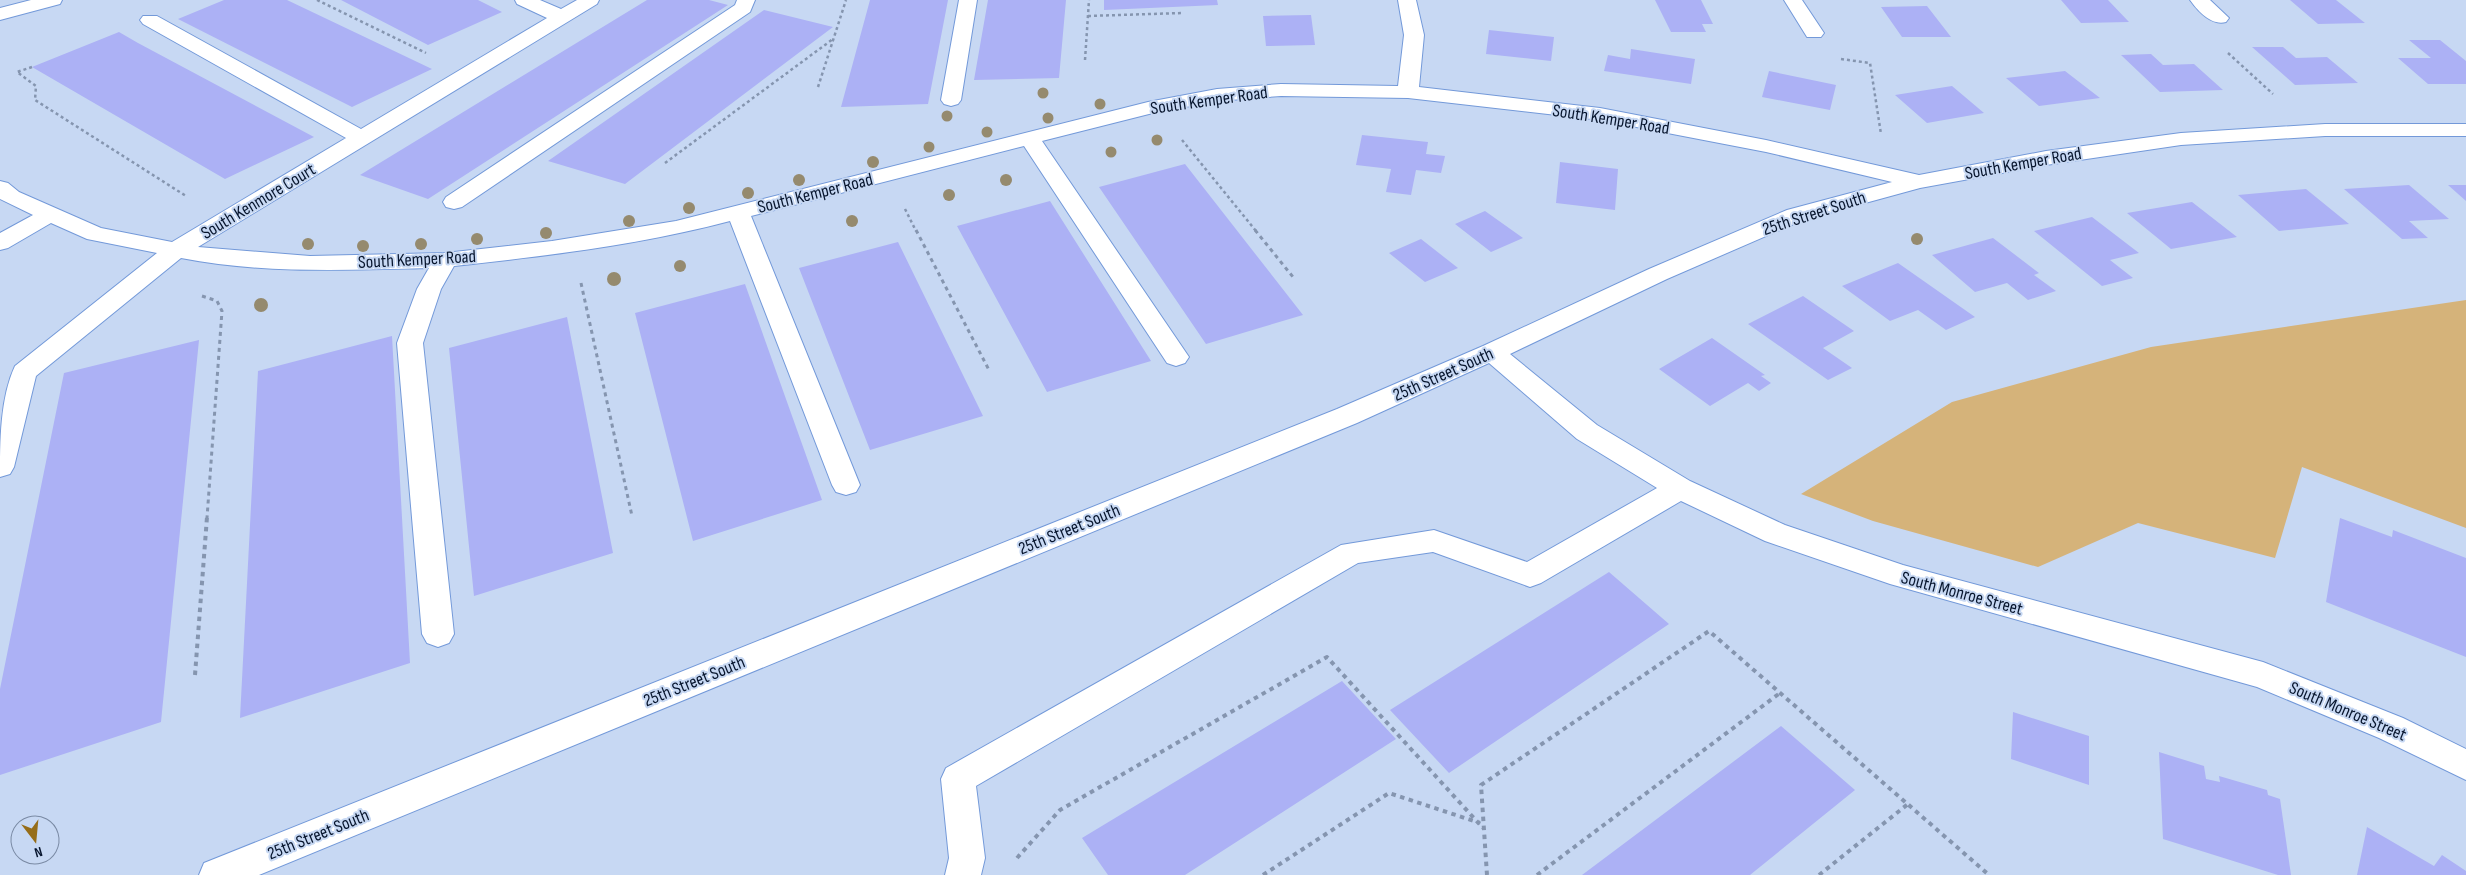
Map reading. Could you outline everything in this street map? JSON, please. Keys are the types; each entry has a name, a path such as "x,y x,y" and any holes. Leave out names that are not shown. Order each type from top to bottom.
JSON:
{"street":[{"path":"0,14 53,0"},
{"path":"524,0 562,17"},
{"name":"South Kenmore Court","path":"1,462 24,372 176,250 590,0"},
{"path":"454,202 743,8 746,0"},
{"path":"950,100 968,0"},
{"path":"1407,0 1414,35 1408,92"},
{"path":"1793,0 1814,33"},
{"path":"2199,0 2218,18"},
{"path":"150,20 362,138"},
{"name":"South Kemper Road","path":"0,188 11,197 95,234 201,255 310,263 445,260 552,248 676,228 1148,108 1217,95 1281,90 1408,92 1600,114 1766,146 1919,182 2046,158 2181,139 2324,130 2466,130"},
{"path":"1029,138 1176,356"},
{"name":"25th Street South","path":"217,875 1338,420 1492,352 1658,274 1795,215 1919,182"},
{"path":"738,213 846,485"},
{"path":"0,243 50,214"},
{"path":"438,634 410,343 429,289 445,260"},
{"name":"South Monroe Street","path":"1492,352 1587,432 1680,488 1775,533 1901,576 2263,675 2391,728 2466,765"},
{"path":"963,875 967,858 958,779 1352,553 1434,542 1530,575 1680,488"}],"path":[{"path":"317,0 419,51 428,53"},
{"path":"818,87 846,0"},
{"path":"1085,60 1089,0"},
{"path":"1088,16 1182,13"},
{"path":"665,163 833,39"},
{"path":"2225,50 2274,95"},
{"path":"1837,58 1870,62 1882,141"},
{"path":"32,67 17,72 36,86 35,100 194,201"},
{"path":"1180,138 1293,277"},
{"path":"903,205 989,370"},
{"path":"581,280 632,516"},
{"path":"195,675 222,312 217,301 196,292"},
{"path":"1487,875 1482,826 1481,785 1709,631 1990,875"},
{"path":"1015,861 1060,810 1327,657 1482,826"},
{"path":"1537,875 1780,693"},
{"path":"1263,875 1389,793 1482,826"},
{"path":"1819,875 1908,804"}],"shaded area":[{"path":"2466,300 2466,528 2302,467 2275,558 2138,523 2038,567 1873,521 1801,494 1952,402 2151,347"}],"building":[{"path":"224,0 287,0 432,69 352,107 178,19"},
{"path":"341,0 478,0 502,12 428,45"},
{"path":"647,0 709,0 728,5 428,199 360,175"},
{"path":"870,0 948,0 928,104 841,107"},
{"path":"988,0 1066,0 1059,78 974,80"},
{"path":"1104,0 1217,0 1218,5 1104,10"},
{"path":"1655,0 1701,0 1713,24 1702,24 1706,32 1671,32"},
{"path":"2061,0 2108,0 2129,22 2081,23"},
{"path":"2290,0 2336,0 2365,23 2318,24"},
{"path":"1927,6 1951,37 1902,37 1881,7"},
{"path":"764,10 833,27 625,184 548,161"},
{"path":"1311,15 1315,45 1266,46 1263,16"},
{"path":"1489,30 1554,37 1551,61 1486,54"},
{"path":"119,32 314,137 225,179 32,67"},
{"path":"2409,40 2440,40 2466,61 2466,84 2428,84 2398,58 2431,58"},
{"path":"2252,47 2283,47 2296,58 2327,57 2358,83 2295,85"},
{"path":"1631,49 1695,59 1691,84 1604,71 1608,55 1630,59"},
{"path":"2151,54 2163,65 2194,64 2223,90 2160,92 2121,55"},
{"path":"1769,71 1836,85 1830,110 1762,97"},
{"path":"2065,71 2100,98 2039,106 2006,78"},
{"path":"1952,86 1984,113 1927,123 1895,95"},
{"path":"1362,135 1428,142 1426,154 1445,156 1441,173 1416,170 1411,195 1386,192 1391,169 1356,165"},
{"path":"1560,162 1618,169 1615,210 1556,203"},
{"path":"1185,164 1303,315 1206,344 1099,187"},
{"path":"2409,185 2449,219 2409,221 2428,238 2402,239 2344,189"},
{"path":"2448,185 2466,185 2466,201"},
{"path":"2306,189 2349,224 2279,231 2238,195"},
{"path":"1050,201 1151,361 1047,392 957,226"},
{"path":"2192,202 2237,237 2171,249 2127,213"},
{"path":"1485,211 1523,238 1491,252 1455,224"},
{"path":"2092,217 2139,253 2110,260 2133,278 2102,286 2034,231"},
{"path":"1993,238 2039,273 2034,275 2056,291 2028,300 2007,283 1975,292 1932,255"},
{"path":"1421,239 1458,268 1425,282 1389,253"},
{"path":"898,242 983,416 870,450 799,268"},
{"path":"1898,263 1975,317 1946,330 1918,310 1890,321 1842,286"},
{"path":"745,284 822,500 693,541 635,313"},
{"path":"1803,296 1854,331 1823,348 1852,368 1828,380 1748,324"},
{"path":"567,317 613,553 474,596 449,348"},
{"path":"392,336 410,663 240,718 258,371"},
{"path":"1712,338 1765,375 1761,376 1771,383 1759,391 1748,383 1710,406 1659,369"},
{"path":"199,340 161,722 0,775 0,689 64,373"},
{"path":"2340,518 2392,537 2393,530 2466,558 2466,657 2326,602"},
{"path":"1609,572 1669,624 1449,773 1390,710"},
{"path":"1342,681 1396,739 1185,875 1108,875 1082,838"},
{"path":"2013,712 2089,736 2089,785 2011,759"},
{"path":"1781,726 1855,790 1750,875 1582,875"},
{"path":"2159,752 2204,766 2206,779 2220,782 2219,776 2267,790 2268,795 2280,799 2291,875 2278,875 2163,839"},
{"path":"2367,827 2434,866 2442,855 2466,871 2466,875 2357,875"}]}
